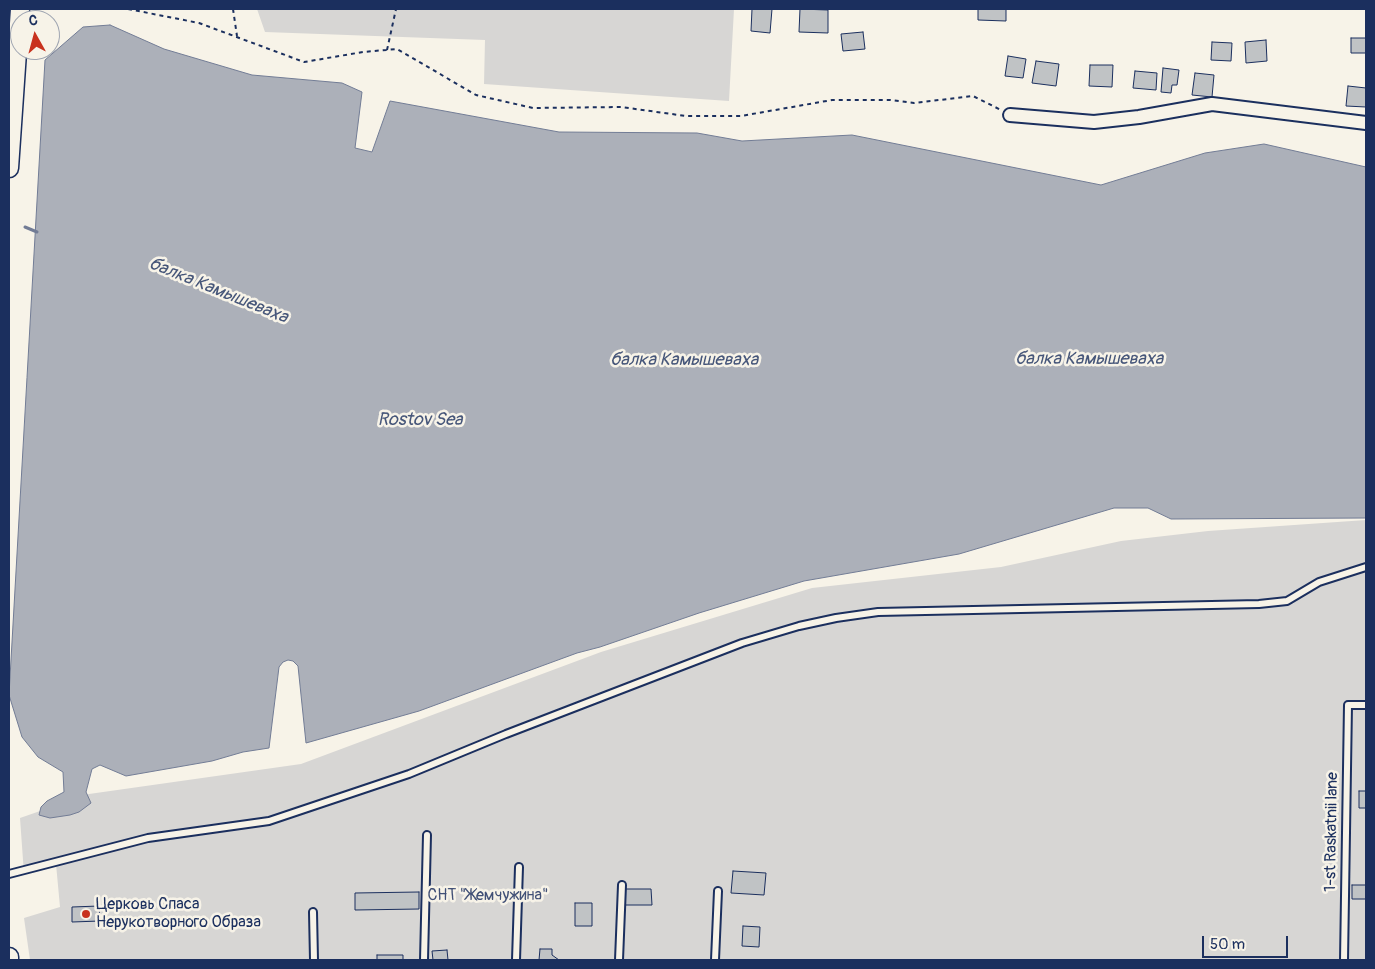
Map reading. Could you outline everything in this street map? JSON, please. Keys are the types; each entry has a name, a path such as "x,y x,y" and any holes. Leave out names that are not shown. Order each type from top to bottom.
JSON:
{"main road":[{"path":"9,168 20,9"}],"street":[{"path":"1010,115 1094,122 1139,117 1212,104 1366,123"}],"lane":[{"path":"9,874 148,838 269,821 409,774 506,734 742,643 799,626 878,612 1259,604 1287,600 1319,582 1366,567"},
{"name":"1-st Raskatnii lane","path":"1344,960 1348,705 1366,706"},
{"path":"424,960 426,835"},
{"path":"516,960 519,867"},
{"path":"618,960 622,885"},
{"path":"715,960 718,891"},
{"path":"313,912 314,960"}],"path":[{"path":"128,9 199,23 304,62 363,52 398,50 476,95 533,108 621,107 686,116 741,116 832,100 890,100 914,104 973,96 1010,115"},
{"path":"233,9 237,37"},
{"path":"387,50 396,9"}],"green space":[{"path":"257,9 734,9 729,101 484,84 485,40 265,32"},
{"name":"СНТ \"Жемчужина\"","path":"1366,520 1366,960 30,960 24,918 60,907 56,864 24,874 20,818 89,794 301,764 601,652 812,588 1001,567 1121,541 1208,531"}],"water":[{"name":"Rostov Sea","path":"110,25 164,49 252,75 342,83 362,92 355,148 372,152 390,101 559,132 697,133 742,141 852,135 1101,185 1205,153 1264,144 1366,167 1366,518 1171,519 1148,508 1114,508 959,554 804,581 577,653 419,711 306,743 298,666 293,661 288,660 279,667 269,748 243,752 212,761 126,776 100,765 92,769 86,792 91,803 79,812 70,815 50,818 39,815 41,807 47,801 64,792 63,772 38,757 22,737 9,695 45,60 60,60 60,47 83,27"}],"building":[{"path":"752,9 772,9 770,33 751,31"},
{"path":"800,9 828,10 828,33 799,32"},
{"path":"978,9 1006,9 1006,21 978,20"},
{"path":"863,32 865,49 843,51 841,34"},
{"path":"1351,38 1366,38 1366,53 1351,53"},
{"path":"1266,40 1267,61 1246,63 1245,42"},
{"path":"1212,42 1232,43 1231,61 1211,60"},
{"path":"1008,56 1026,59 1023,78 1005,76"},
{"path":"1036,61 1059,64 1056,86 1032,83"},
{"path":"1090,65 1113,65 1112,87 1089,86"},
{"path":"1163,68 1179,70 1177,85 1172,85 1171,93 1161,92"},
{"path":"1135,71 1157,73 1156,90 1133,88"},
{"path":"1195,73 1214,75 1212,97 1192,95"},
{"path":"1348,86 1366,88 1366,107 1346,106"},
{"path":"1359,791 1366,791 1366,808 1359,808"},
{"path":"733,871 766,873 764,895 731,893"},
{"path":"1352,885 1366,885 1366,899 1352,899"},
{"path":"624,889 651,889 652,905 624,905"},
{"path":"419,892 419,909 355,910 355,893"},
{"path":"575,903 592,903 592,926 575,926"},
{"name":"Церковь Спаса Нерукотворного Образа","path":"99,906 100,921 72,922 72,907"},
{"path":"743,926 760,927 759,947 742,946"},
{"path":"540,949 552,949 552,955 559,960 539,960"},
{"path":"447,950 448,960 433,960 432,951"},
{"path":"377,955 403,955 403,960 377,960"}],"waterway":[{"name":"балка Камышеваха","path":"25,227 37,232"}],"place":[{"name":"Церковь Спаса Нерукотворного Образа","path":"86,914"}]}
